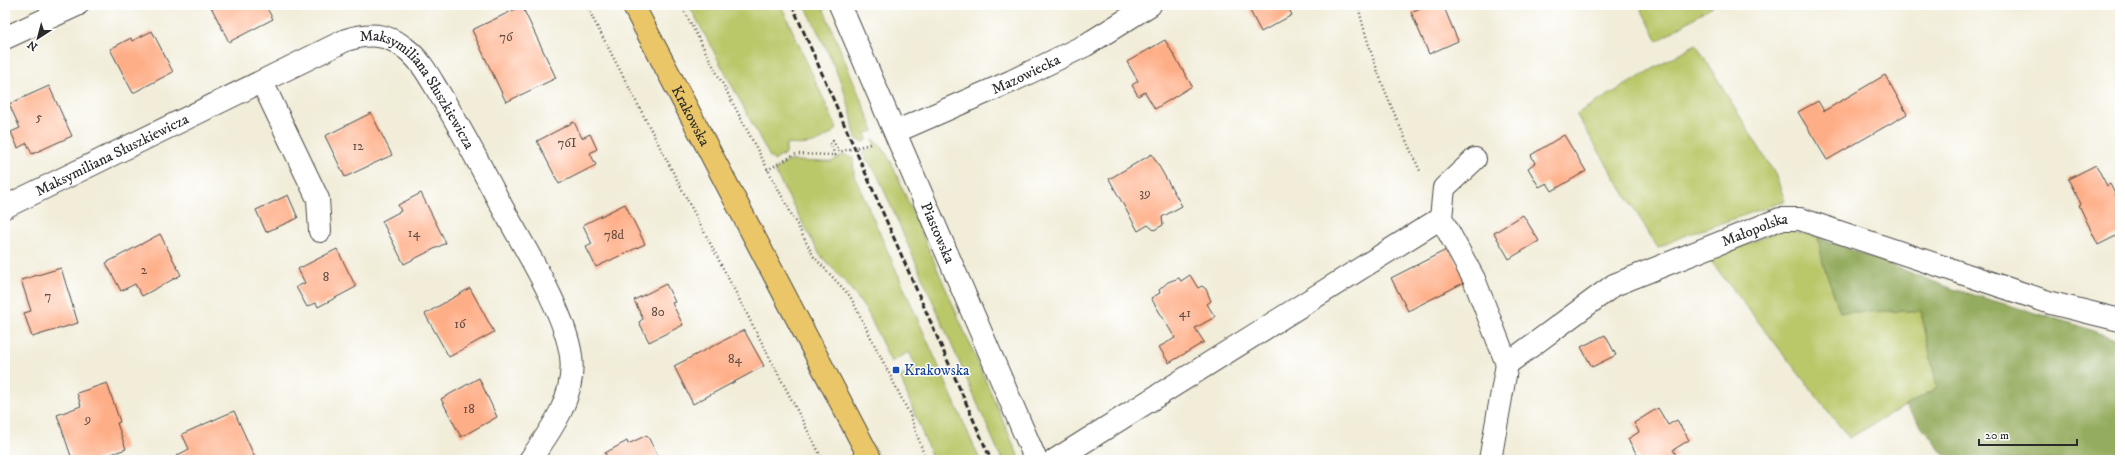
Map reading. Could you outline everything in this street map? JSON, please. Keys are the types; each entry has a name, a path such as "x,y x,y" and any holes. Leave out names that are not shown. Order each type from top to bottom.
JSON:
{"main road":[{"name":"Krakowska","path":"633,5 871,460"}],"street":[{"path":"5,38 77,5"},
{"name":"Piastowska","path":"840,5 1036,460"},
{"name":"Mazowiecka","path":"895,132 1012,81 1086,45 1150,5"},
{"name":"Maksymiliana Słuszkiewicza","path":"5,207 346,40 364,35 384,37 405,48 423,67 454,116 551,299 566,334 571,356 571,379 564,406 550,432 530,460"},
{"path":"262,82 318,199 320,231"},
{"path":"1475,159 1444,188 1441,218 1474,279 1507,364 1490,460"},
{"path":"1055,460 1441,218"},
{"name":"Małopolska","path":"1507,364 1614,285 1780,219 1800,219 2051,303 2120,320"}],"path":[{"path":"586,5 823,460"},
{"path":"681,5 766,170 814,257 850,296 910,414 926,460"},
{"path":"1358,5 1365,35 1397,121 1422,176"},
{"path":"766,170 796,154 835,155 830,143 833,141 839,152 870,145 869,137 895,132"}],"green space":[{"path":"689,5 781,5 837,129 825,138 814,143 802,145 786,144 786,153 774,161 770,157"},
{"path":"805,5 822,5 874,131 866,133 867,140 864,142 856,139 846,96 830,56"},
{"path":"1639,5 1714,5 1658,41"},
{"path":"1696,44 1775,174 1785,201 1681,237 1658,248 1576,114"},
{"path":"873,139 881,145 891,162 1020,460 1002,460 877,174 862,153 867,149 875,148"},
{"path":"843,155 853,157 854,175 980,460 933,460 900,377 917,368 909,352 891,362 868,313 848,285 820,255 774,170 789,161 831,162"},
{"path":"1783,229 1818,237 1823,263 1840,312 1921,311 1937,388 1849,438 1710,260"},
{"path":"1818,237 1953,289 2077,325 2120,341 2120,456 2112,460 1949,460 1905,406 1937,388 1921,311 1840,312 1823,263"}],"building":[{"path":"210,5 265,5 273,19 229,42"},
{"path":"1247,5 1287,5 1292,15 1261,32"},
{"path":"1427,5 1443,5 1458,41 1429,54 1411,12"},
{"path":"522,6 556,78 506,102 472,30"},
{"path":"152,31 173,72 133,93 110,49 131,38 132,41"},
{"path":"1165,40 1192,86 1155,109 1145,92 1138,96 1132,85 1138,81 1127,62"},
{"path":"1885,75 1907,114 1827,160 1798,112 1818,101 1824,111"},
{"path":"49,86 72,136 32,154 27,143 18,148 11,132 20,128 9,104"},
{"path":"371,113 392,155 345,177 325,136"},
{"path":"574,122 582,138 590,134 597,149 590,153 596,165 559,184 537,141"},
{"path":"1564,135 1586,171 1552,191 1547,183 1539,187 1528,168 1535,163 1531,155"},
{"path":"1152,154 1182,206 1162,217 1163,225 1154,230 1148,225 1138,231 1109,179"},
{"path":"2096,165 2107,186 2110,184 2117,198 2120,197 2120,234 2098,245 2079,205 2081,204 2068,179"},
{"path":"421,193 446,243 404,264 382,221 401,211 398,205"},
{"path":"288,195 298,218 266,232 256,210"},
{"path":"625,204 645,244 596,267 586,247 592,244 583,225"},
{"path":"1523,215 1539,241 1509,259 1494,233"},
{"path":"160,234 181,275 142,296 135,284 121,291 106,263"},
{"path":"1450,248 1467,281 1408,311 1391,278"},
{"path":"337,249 356,287 318,307 316,303 307,307 296,287 305,283 298,269"},
{"path":"61,268 78,323 32,337 24,313 31,311 21,280"},
{"path":"1190,275 1198,288 1202,286 1206,289 1211,301 1207,304 1215,317 1195,328 1204,342 1169,363 1159,347 1175,338 1151,298 1160,293 1159,290 1168,282 1179,278 1181,281"},
{"path":"666,284 675,302 672,303 683,325 649,342 639,322 643,319 634,300"},
{"path":"470,288 494,332 449,357 425,314"},
{"path":"744,330 764,366 693,404 674,366"},
{"path":"1605,335 1616,355 1592,367 1581,347"},
{"path":"479,378 497,417 461,437 441,399"},
{"path":"107,383 120,422 117,423 126,449 94,460 59,460 71,456 57,415 81,406 77,393"},
{"path":"1658,408 1668,425 1677,420 1689,440 1673,450 1677,456 1669,460 1640,460 1628,439 1639,432 1634,423"},
{"path":"234,411 256,460 178,460 176,456 189,449 182,434"},
{"path":"647,435 660,460 609,460 605,453 627,441 628,444"}],"railway":[{"path":"792,5 991,460"}],"place":[{"name":"Krakowska","path":"896,370"}]}
